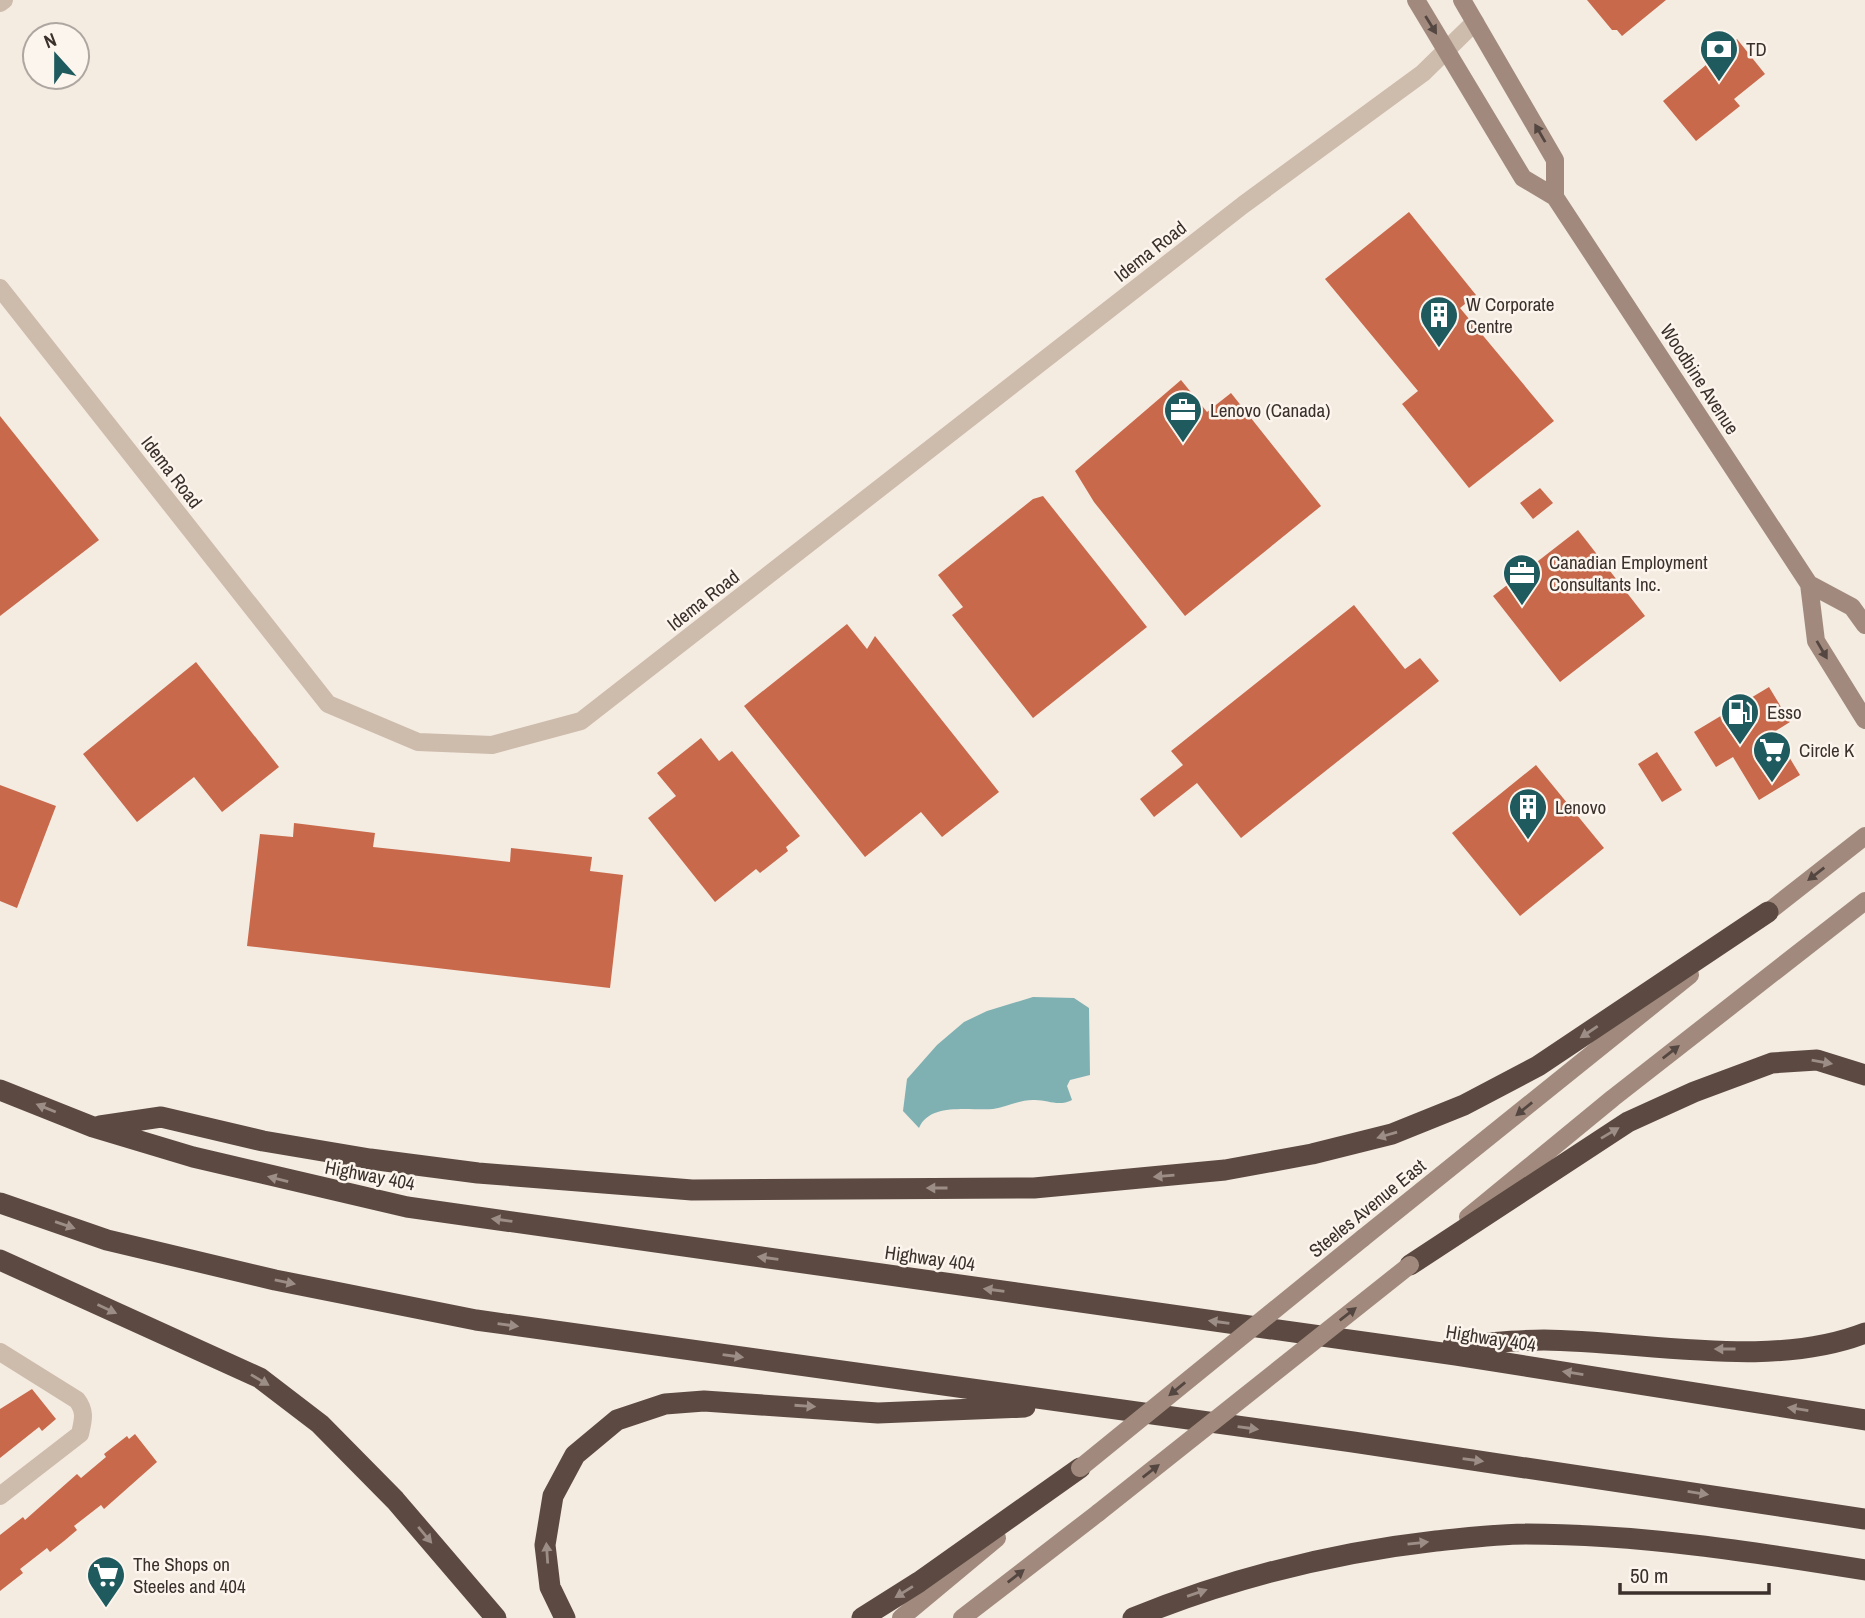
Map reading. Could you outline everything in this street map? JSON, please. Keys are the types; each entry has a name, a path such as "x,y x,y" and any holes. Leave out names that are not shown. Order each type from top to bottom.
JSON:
{"highway":[{"path":"93,1127 161,1117 263,1140 370,1159 478,1173 692,1190 1034,1188 1225,1170 1312,1154 1392,1134 1464,1105 1538,1066 1768,912"},
{"path":"1410,1265 1628,1122 1694,1093 1772,1063 1817,1059 1865,1075"},
{"name":"Highway 404","path":"0,1090 93,1127 257,1174 407,1207 1408,1348 1865,1420"},
{"path":"0,1203 107,1240 275,1280 476,1320 1865,1519"},
{"path":"0,1260 260,1378 320,1424 395,1500 496,1618"},
{"path":"1408,1348 1544,1340 1711,1350 1803,1349 1865,1333"},
{"path":"565,1618 550,1587 545,1545 553,1496 575,1455 617,1420 665,1404 704,1401 878,1413 1083,1405"},
{"path":"862,1618 919,1583 1080,1468"},
{"path":"1133,1618 1242,1577 1298,1563 1384,1547 1525,1534 1618,1538 1865,1570"}],"main road":[{"name":"Woodbine Avenue","path":"1416,0 1523,177 1555,197 1809,584 1816,641 1865,720"},
{"path":"1462,0 1555,160 1555,197"},
{"name":"Woodbine Avenue","path":"1809,584 1852,607 1865,625"},
{"name":"Steeles Avenue East","path":"901,1618 1080,1468 1363,1238 1865,836"},
{"path":"962,1618 1410,1265 1624,1089 1865,901"}],"street":[{"path":"0,4 4,0"},
{"name":"Idema Road","path":"0,288 328,704 418,742 492,746 581,721 1243,205 1423,73 1475,22"},
{"path":"0,1352 77,1400 83,1408 84,1420 80,1434 0,1496"}],"water":[{"path":"1033,997 1074,998 1089,1008 1090,1075 1070,1080 1067,1086 1072,1100 1058,1103 1030,1100 993,1109 941,1111 924,1120 919,1128 903,1111 907,1079 937,1045 964,1022 987,1011"}],"building":[{"path":"1587,0 1666,0 1622,36 1617,30 1612,30"},
{"name":"TD","path":"1737,39 1765,74 1734,99 1740,106 1696,141 1663,101"},
{"name":"W Corporate Centre","path":"1409,212 1476,295 1460,308 1554,421 1469,488 1402,404 1418,391 1325,279"},
{"path":"1181,380 1207,412 1231,393 1321,506 1185,616 1094,502 1075,471"},
{"path":"0,416 99,540 0,616"},
{"path":"1540,488 1553,503 1533,519 1520,503"},
{"path":"1043,496 1147,627 1033,718 952,615 963,607 938,575 1033,499"},
{"path":"1578,530 1645,616 1560,682 1493,596"},
{"path":"1354,605 1405,669 1420,658 1439,681 1241,838 1197,783 1154,817 1140,799 1183,765 1171,751"},
{"path":"847,624 867,649 875,636 999,792 942,837 921,812 865,857 744,706"},
{"path":"196,662 279,767 222,812 194,777 137,822 83,754"},
{"path":"1769,687 1790,722 1774,732 1800,775 1759,800 1733,757 1716,767 1694,732"},
{"path":"701,738 719,761 732,751 800,836 786,847 788,851 760,873 756,869 715,902 648,818 676,796 657,773"},
{"path":"1657,752 1682,790 1662,802 1638,764"},
{"name":"Lenovo","path":"1536,765 1604,848 1520,916 1452,833"},
{"path":"0,785 56,806 17,908 0,901"},
{"path":"294,823 375,833 373,847 510,862 511,848 592,857 590,871 623,875 610,988 247,946 260,834 293,837"},
{"path":"32,1389 56,1419 42,1431 39,1427 0,1458 0,1409"},
{"path":"135,1434 157,1462 104,1509 101,1505 74,1526 77,1530 50,1552 47,1548 20,1569 23,1573 0,1591 0,1535 23,1517 25,1520 77,1474 81,1478 106,1457 104,1454 127,1436 129,1439"}],"place":[{"name":"TD","path":"1719,83"},
{"name":"W Corporate Centre","path":"1439,349"},
{"name":"Lenovo (Canada)","path":"1183,444"},
{"name":"Canadian Employment Consultants Inc.","path":"1522,607"},
{"name":"Esso","path":"1740,746"},
{"name":"Circle K","path":"1772,784"},
{"name":"Lenovo","path":"1528,841"},
{"name":"The Shops on Steeles and 404","path":"106,1609"}]}
